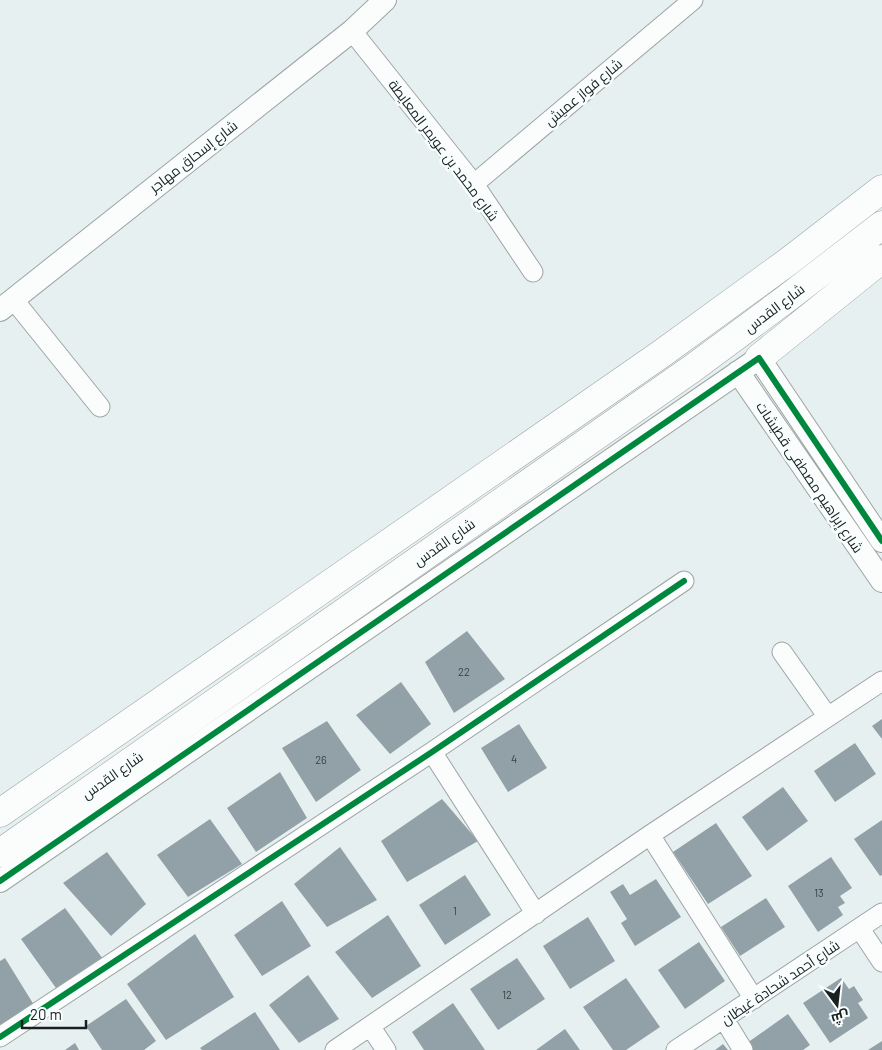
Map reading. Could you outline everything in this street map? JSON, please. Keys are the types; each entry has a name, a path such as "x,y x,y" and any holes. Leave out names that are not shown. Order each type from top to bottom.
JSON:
{"highway":[{"name":"شارع القدس","path":"0,813 661,354 789,261 882,189"},
{"name":"شارع القدس","path":"0,853 693,368 794,294 882,225"},
{"path":"748,365 882,260"}],"street":[{"name":"شارع إسحاق مهاجر","path":"6,304 352,31 385,0"},
{"name":"شارع فواز عميش","path":"474,184 693,0"},
{"name":"شارع محمد بن عويمر المعايطة","path":"352,31 474,184 533,272"},
{"path":"6,304 100,407"},
{"path":"0,881 748,365"},
{"name":"شارع إبراهيم مصطفى قطيشات","path":"748,365 882,540"},
{"name":"شارع إبراهيم مصطفى قطيشات","path":"748,365 882,582"},
{"path":"0,1037 432,752 684,580"},
{"path":"782,652 828,717"},
{"path":"335,1050 650,835 882,681"},
{"path":"432,752 536,914"},
{"path":"650,835 754,999"},
{"name":"شارع أحمد شحادة غيظان","path":"676,1050 882,913"},
{"path":"860,929 882,962"},
{"path":"724,1019 743,1050"},
{"path":"370,1026 386,1050"}],"building":[{"path":"467,631 505,679 454,713 425,662"},
{"path":"401,682 431,724 390,754 356,715"},
{"path":"882,719 882,739 872,726"},
{"path":"327,721 361,770 316,802 282,748"},
{"path":"519,724 547,768 508,792 481,748"},
{"path":"855,743 876,774 835,802 814,771"},
{"path":"280,772 307,818 256,852 227,808"},
{"path":"783,787 808,821 767,851 742,817"},
{"path":"442,799 478,841 407,882 381,841"},
{"path":"210,819 242,864 188,897 157,855"},
{"path":"882,820 882,875 880,876 854,839"},
{"path":"716,823 752,876 708,904 673,852"},
{"path":"340,847 377,900 327,927 294,884"},
{"path":"107,852 146,904 111,936 63,883"},
{"path":"831,857 852,888 840,896 845,903 838,907 843,915 818,932 788,886"},
{"path":"465,875 491,915 445,945 419,905"},
{"path":"656,879 681,917 635,946 621,923 627,919 610,892 623,884 630,895"},
{"path":"766,898 785,927 740,956 721,927"},
{"path":"282,901 311,946 262,976 234,935"},
{"path":"65,908 103,959 56,988 21,939"},
{"path":"388,915 421,966 372,998 335,952"},
{"path":"588,917 615,961 570,989 543,946"},
{"path":"195,934 234,997 166,1040 127,984"},
{"path":"699,942 725,981 685,1009 658,970"},
{"path":"5,958 34,1005 0,1025 0,961"},
{"path":"517,958 545,999 498,1030 470,989"},
{"path":"308,975 339,1019 299,1043 269,1005"},
{"path":"626,978 660,1027 626,1050 613,1050 583,1007"},
{"path":"841,978 849,989 854,986 863,1000 858,1003 868,1018 830,1043 803,1003"},
{"path":"126,999 156,1041 144,1050 102,1050 86,1026"},
{"path":"453,1003 485,1050 424,1050 412,1032"},
{"path":"255,1012 280,1050 202,1050 200,1048"},
{"path":"788,1014 810,1045 803,1050 752,1050 747,1043"},
{"path":"565,1029 580,1050 536,1050"},
{"path":"882,1041 882,1050 868,1050"},
{"path":"75,1043 79,1050 65,1050"},
{"path":"723,1044 728,1050 715,1050"}],"cycle path":[{"path":"0,881 759,358 882,541"},
{"path":"0,1037 432,752 684,581"}]}
